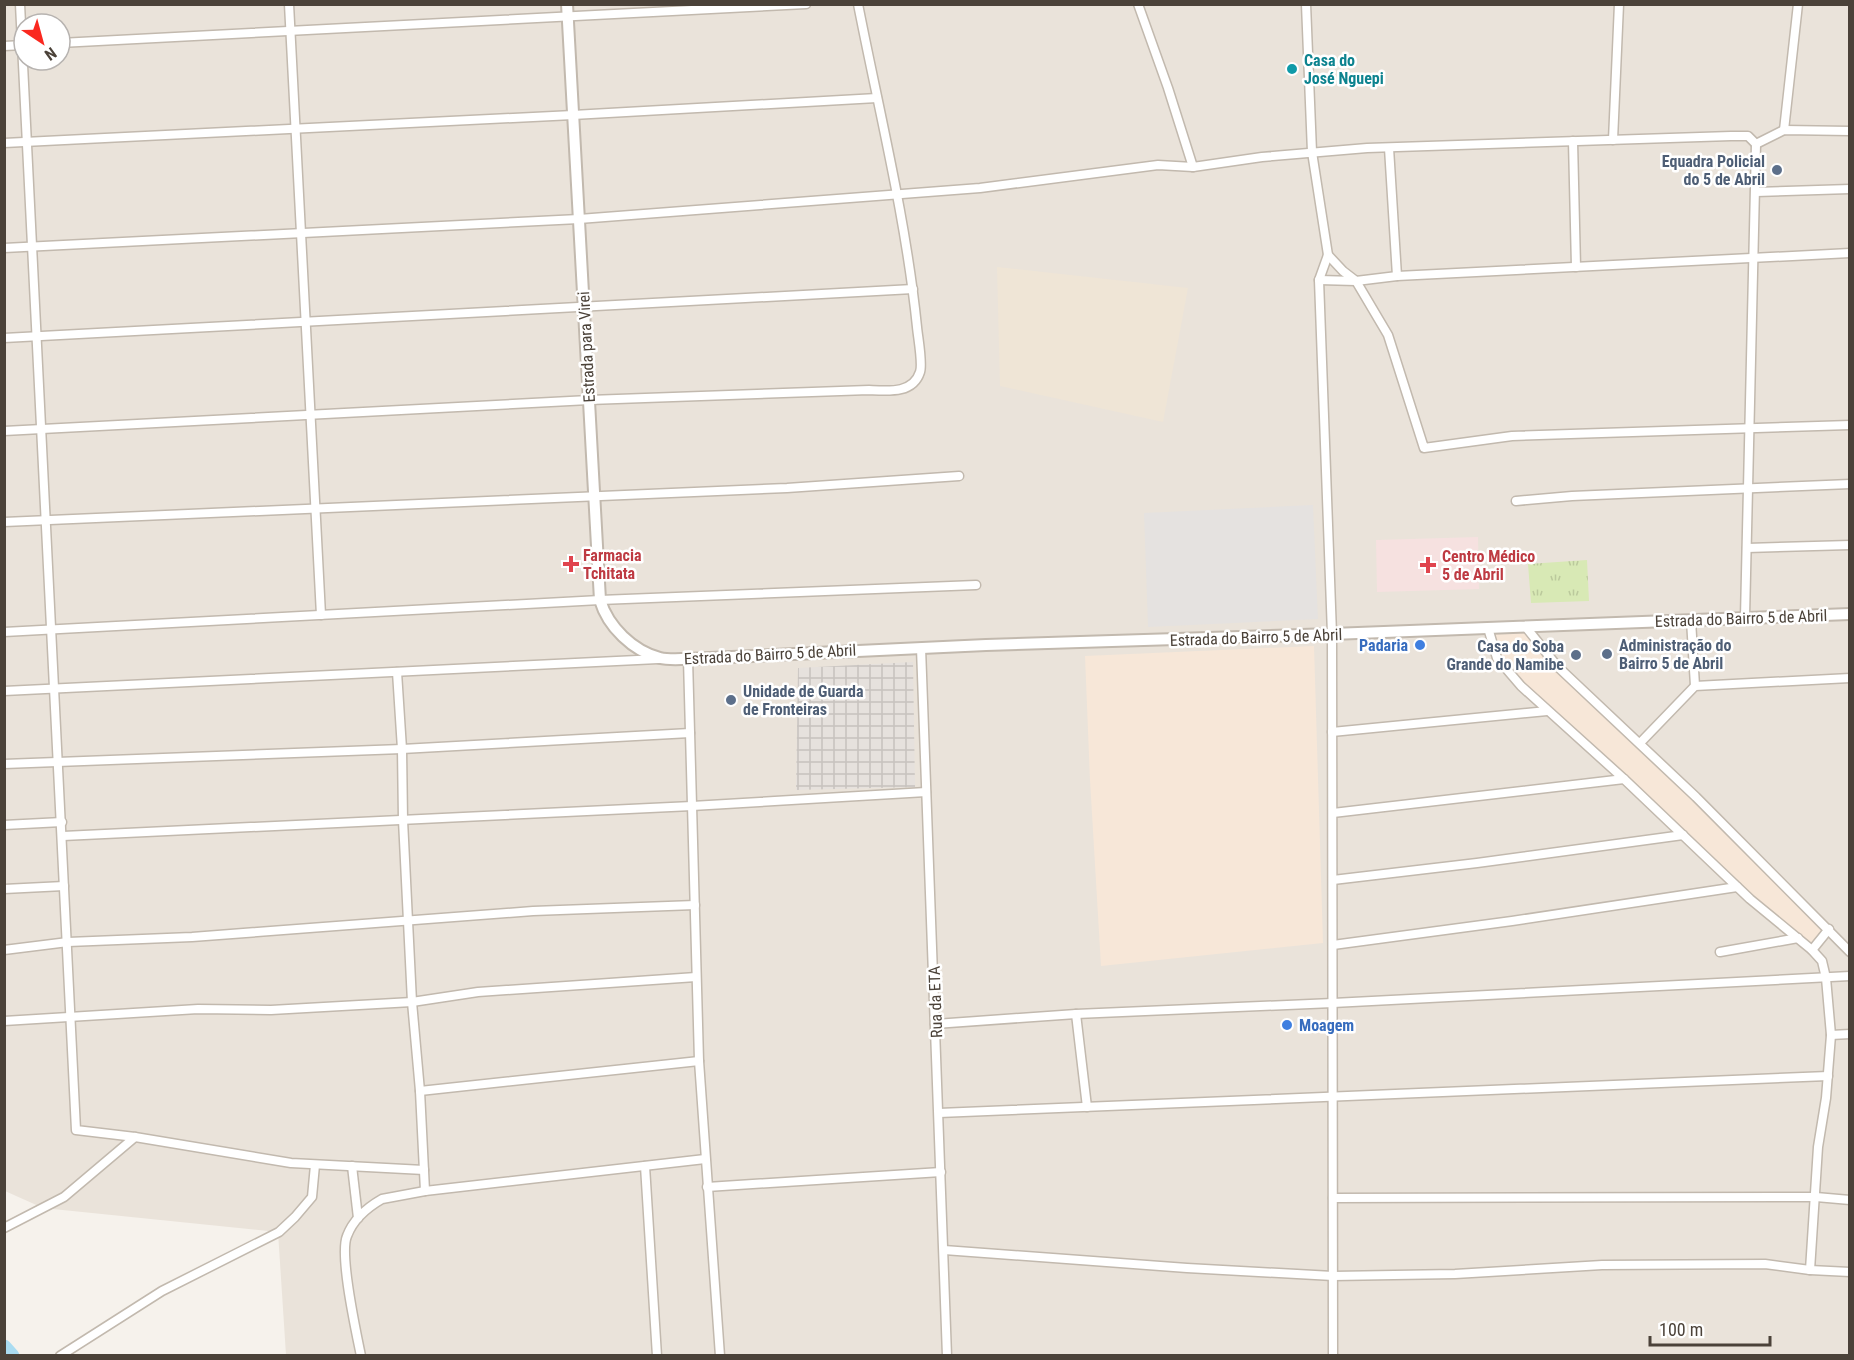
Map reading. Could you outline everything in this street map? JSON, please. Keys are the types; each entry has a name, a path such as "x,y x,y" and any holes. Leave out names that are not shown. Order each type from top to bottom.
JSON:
{"street":[{"path":"289,4 321,615"},
{"name":"Estrada para Virei","path":"567,4 600,600 603,612 616,629 644,652 662,658"},
{"path":"72,42 806,4"},
{"path":"4,431 589,400 869,390 896,392 913,384 921,371 913,289 858,4"},
{"path":"1138,4 1193,167"},
{"path":"1306,4 1312,152 1328,255 1319,280 1332,634 1333,1356"},
{"path":"1613,140 1619,4"},
{"path":"1784,130 1798,4"},
{"path":"24,72 76,1130 135,1137 291,1163 424,1170"},
{"path":"4,142 877,98"},
{"path":"1756,144 1784,130 1850,132"},
{"path":"4,248 579,219 980,188 1158,165 1193,167 1312,152 1748,136 1756,144 1756,192 1745,617"},
{"path":"1573,141 1576,267"},
{"path":"1389,148 1397,276"},
{"path":"1756,192 1850,189"},
{"path":"1319,280 1356,280 1850,253"},
{"path":"1328,255 1343,271 1356,280 1388,335 1424,448 1512,436 1850,425"},
{"path":"4,338 913,289"},
{"path":"4,522 787,488 958,476"},
{"path":"1516,501 1572,496 1850,484"},
{"path":"1747,548 1850,545"},
{"path":"4,632 600,600 976,585"},
{"name":"Estrada do Bairro 5 de Abril","path":"662,658 688,659 921,648 1850,614"},
{"path":"1691,620 1695,686"},
{"path":"1525,626 1557,666 1640,743 1850,952"},
{"path":"1488,628 1497,658 1547,711 1624,779 1737,887 1822,961 1826,978 1831,1035 1818,1147 1810,1270"},
{"name":"Rua da ETA","path":"921,648 947,1356"},
{"path":"4,691 662,658"},
{"path":"688,659 699,1061 720,1356"},
{"path":"397,672 412,1002 420,1091 425,1191"},
{"path":"1640,743 1695,686 1850,678"},
{"path":"1332,732 1547,711"},
{"path":"4,764 402,749 690,733"},
{"path":"1333,813 1624,779"},
{"path":"63,836 692,806 926,792"},
{"path":"4,825 62,822"},
{"path":"1333,880 1683,835"},
{"path":"4,890 64,886"},
{"path":"1333,945 1737,887"},
{"path":"4,950 68,942 192,936 534,911 695,905"},
{"path":"1812,950 1829,929"},
{"path":"1720,952 1798,938"},
{"path":"936,1024 1076,1014 1333,1004 1850,976"},
{"path":"4,1021 198,1009 271,1010 412,1002 478,992 696,977"},
{"path":"1076,1014 1087,1107"},
{"path":"1831,1035 1850,1034"},
{"path":"420,1091 699,1061"},
{"path":"939,1113 1828,1076"},
{"path":"4,1228 64,1197 135,1137"},
{"path":"361,1356 344,1253 346,1236 358,1218 382,1199 425,1191 705,1159"},
{"path":"60,1356 162,1291 279,1232 296,1217 312,1197 315,1165"},
{"path":"352,1166 358,1218"},
{"path":"645,1166 657,1356"},
{"path":"707,1187 941,1172"},
{"path":"1333,1198 1816,1197 1850,1200"},
{"path":"944,1250 1333,1276 1455,1274 1602,1265 1765,1264 1850,1272"}],"shaded area":[{"path":"5,5 1849,5 1849,1355 286,1355 278,1232 43,1208 5,1191"},
{"path":"997,267 1188,288 1163,422 1000,386"},
{"path":"1313,505 1318,619 1148,627 1144,513"},
{"name":"Centro Médico 5 de Abril","path":"1478,537 1479,589 1377,592 1376,540"},
{"path":"1525,626 1557,666 1829,929 1812,950 1752,901 1497,658 1488,628"},
{"path":"1314,646 1323,943 1101,966 1085,656"},
{"path":"913,662 915,787 796,790 798,668"}],"green space":[{"path":"1587,560 1589,601 1531,603 1528,564"}],"waterway":[{"path":"4,1347 12,1356"}],"place":[{"name":"Casa do José Nguepi","path":"1292,69"},
{"name":"Equadra Policial do 5 de Abril","path":"1777,170"},
{"name":"Farmacia Tchitata","path":"571,564"},
{"name":"Centro Médico 5 de Abril","path":"1428,565"},
{"name":"Padaria","path":"1420,645"},
{"name":"Administração do Bairro 5 de Abril","path":"1607,654"},
{"name":"Casa do Soba Grande do Namibe","path":"1576,655"},
{"name":"Unidade de Guarda de Fronteiras","path":"731,700"},
{"name":"Moagem","path":"1287,1025"}]}
